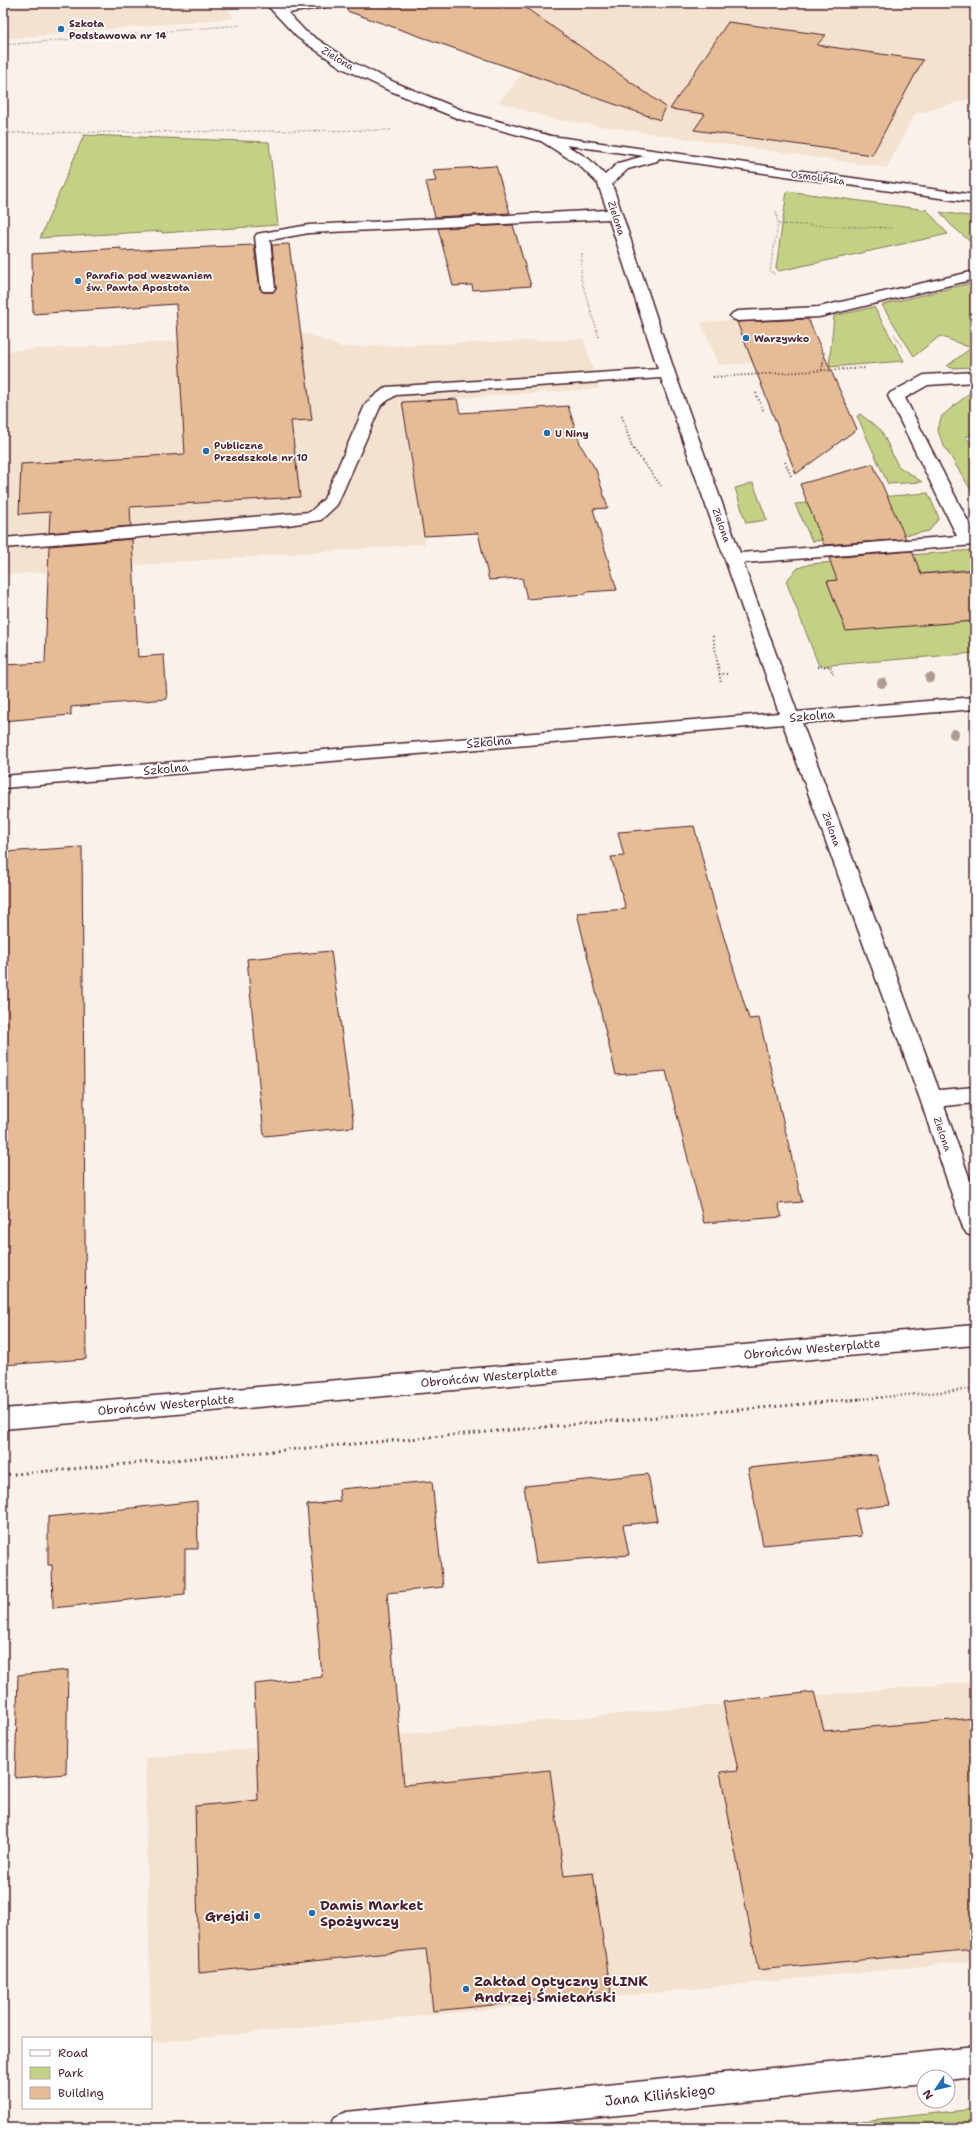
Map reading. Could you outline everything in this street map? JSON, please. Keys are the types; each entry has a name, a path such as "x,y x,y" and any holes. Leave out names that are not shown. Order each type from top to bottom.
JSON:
{"street":[{"path":"275,7 325,3"},
{"name":"Zielona","path":"275,7 301,34 347,65 391,86 464,116 545,138 584,162 606,183 668,376 791,718 931,1099 975,1228"},
{"name":"Osmolińska","path":"545,138 975,199"},
{"name":"Osmolińska","path":"606,183 623,166 661,155"},
{"path":"268,288 262,237 316,229 616,214"},
{"path":"738,316 819,312 975,274"},
{"path":"3,543 288,520 315,516 331,501 374,403 392,390 610,377 668,376"},
{"path":"734,559 971,540 896,396 924,380 975,377"},
{"name":"Szkolna","path":"3,782 975,703"},
{"path":"931,1099 975,1095"},
{"name":"Obrońców Westerplatte","path":"3,1419 975,1335"},
{"name":"Jana Kilińskiego","path":"346,2128 975,2062"}],"path":[{"path":"3,45 245,25"},
{"path":"3,133 409,130 437,127 464,116"},
{"path":"769,170 778,224 770,271 819,312"},
{"path":"572,215 583,246 581,279 632,447 662,487"},
{"path":"778,224 895,228"},
{"path":"873,299 912,365 924,380"},
{"path":"668,376 912,365"},
{"path":"756,393 763,410"},
{"path":"785,462 792,478"},
{"path":"713,636 721,685"},
{"path":"3,1475 975,1389"}],"shaded area":[{"name":"Szkoła Podstawowa nr 14","path":"3,3 220,3 235,18 3,39"},
{"path":"522,3 975,3 975,98 915,114 887,168 552,119 499,102 557,31"},
{"path":"793,316 811,360 718,365 701,322"},
{"name":"Publiczne Przedszkole nr 10","path":"308,334 341,347 584,339 599,389 400,402 425,544 3,575 3,351"},
{"path":"975,1681 975,1961 152,2043 145,1758"}],"green space":[{"path":"84,135 269,142 278,225 162,233 162,231 40,238"},
{"path":"787,191 927,210 948,234 779,271 776,268"},
{"path":"940,212 975,217 975,246 950,224"},
{"path":"975,282 975,367 952,368 947,366 971,348 940,336 914,356 882,305"},
{"path":"874,307 904,361 829,367 834,316"},
{"path":"973,390 975,390 975,434 965,437 975,446 975,492 973,493 944,446 937,429 942,416"},
{"path":"860,414 881,430 898,466 922,482 888,484 857,416"},
{"path":"753,483 767,520 746,523 735,488"},
{"path":"928,493 939,518 929,531 913,534 812,541 795,504"},
{"path":"975,550 975,557 973,557 975,569 893,576 885,557"},
{"path":"871,559 860,578 827,581 847,630 975,620 975,653 819,666 786,581 798,568 810,564"},
{"path":"975,2109 975,2128 795,2128"}],"building":[{"path":"348,3 519,3 666,107 660,120 347,11"},
{"path":"728,22 826,35 817,45 923,60 872,155 694,130 705,114 670,109"},
{"path":"496,166 510,213 435,217 426,182 436,181 433,170"},
{"path":"513,225 531,286 473,290 472,285 453,286 438,228"},
{"path":"289,244 312,420 291,421 300,497 130,507 131,526 49,533 50,512 19,514 21,464 185,454 176,304 33,314 32,254 121,248 121,251 254,245 260,289 263,292 273,292 276,288 272,245"},
{"path":"808,319 857,429 796,474 737,322"},
{"path":"457,399 460,413 568,406 581,446 596,470 608,508 593,509 617,590 527,599 522,578 489,580 478,533 424,536 402,402"},
{"path":"873,464 906,539 824,545 800,484"},
{"path":"132,539 138,657 164,655 167,699 71,707 71,715 3,721 3,665 45,663 49,546"},
{"path":"912,551 921,574 975,570 975,621 846,631 827,581 837,580 829,558"},
{"path":"694,826 718,918 749,1019 759,1018 802,1202 778,1204 782,1217 704,1223 666,1071 616,1075 577,913 626,909 611,857 624,856 618,832"},
{"path":"82,847 86,1359 3,1365 3,852"},
{"path":"331,951 354,1127 264,1136 247,959"},
{"path":"876,1455 890,1505 855,1509 861,1536 763,1545 748,1468"},
{"path":"648,1474 657,1521 623,1525 629,1555 536,1563 524,1486"},
{"path":"432,1481 443,1587 387,1593 404,1785 550,1770 564,1876 593,1873 611,1993 433,2011 426,1949 199,1973 195,1806 258,1800 254,1684 322,1677 307,1505 340,1501 339,1489"},
{"path":"197,1501 198,1549 185,1549 185,1594 53,1608 52,1565 48,1565 48,1517"},
{"path":"68,1670 66,1774 15,1778 18,1675"},
{"path":"814,1692 824,1731 975,1718 975,1949 758,1970 720,1772 738,1770 723,1702"}],"place":[{"name":"Szkoła Podstawowa nr 14","path":"61,29"},
{"name":"Parafia pod wezwaniem św. Pawła Apostoła","path":"78,281"},
{"name":"Warzywko","path":"746,338"},
{"name":"U Niny","path":"547,433"},
{"name":"Publiczne Przedszkole nr 10","path":"206,451"},
{"name":"Damis Market Spożywczy","path":"312,1913"},
{"name":"Grejdi","path":"257,1916"},
{"name":"Zakład Optyczny BLINK Andrzej Śmietański","path":"466,1989"}]}
